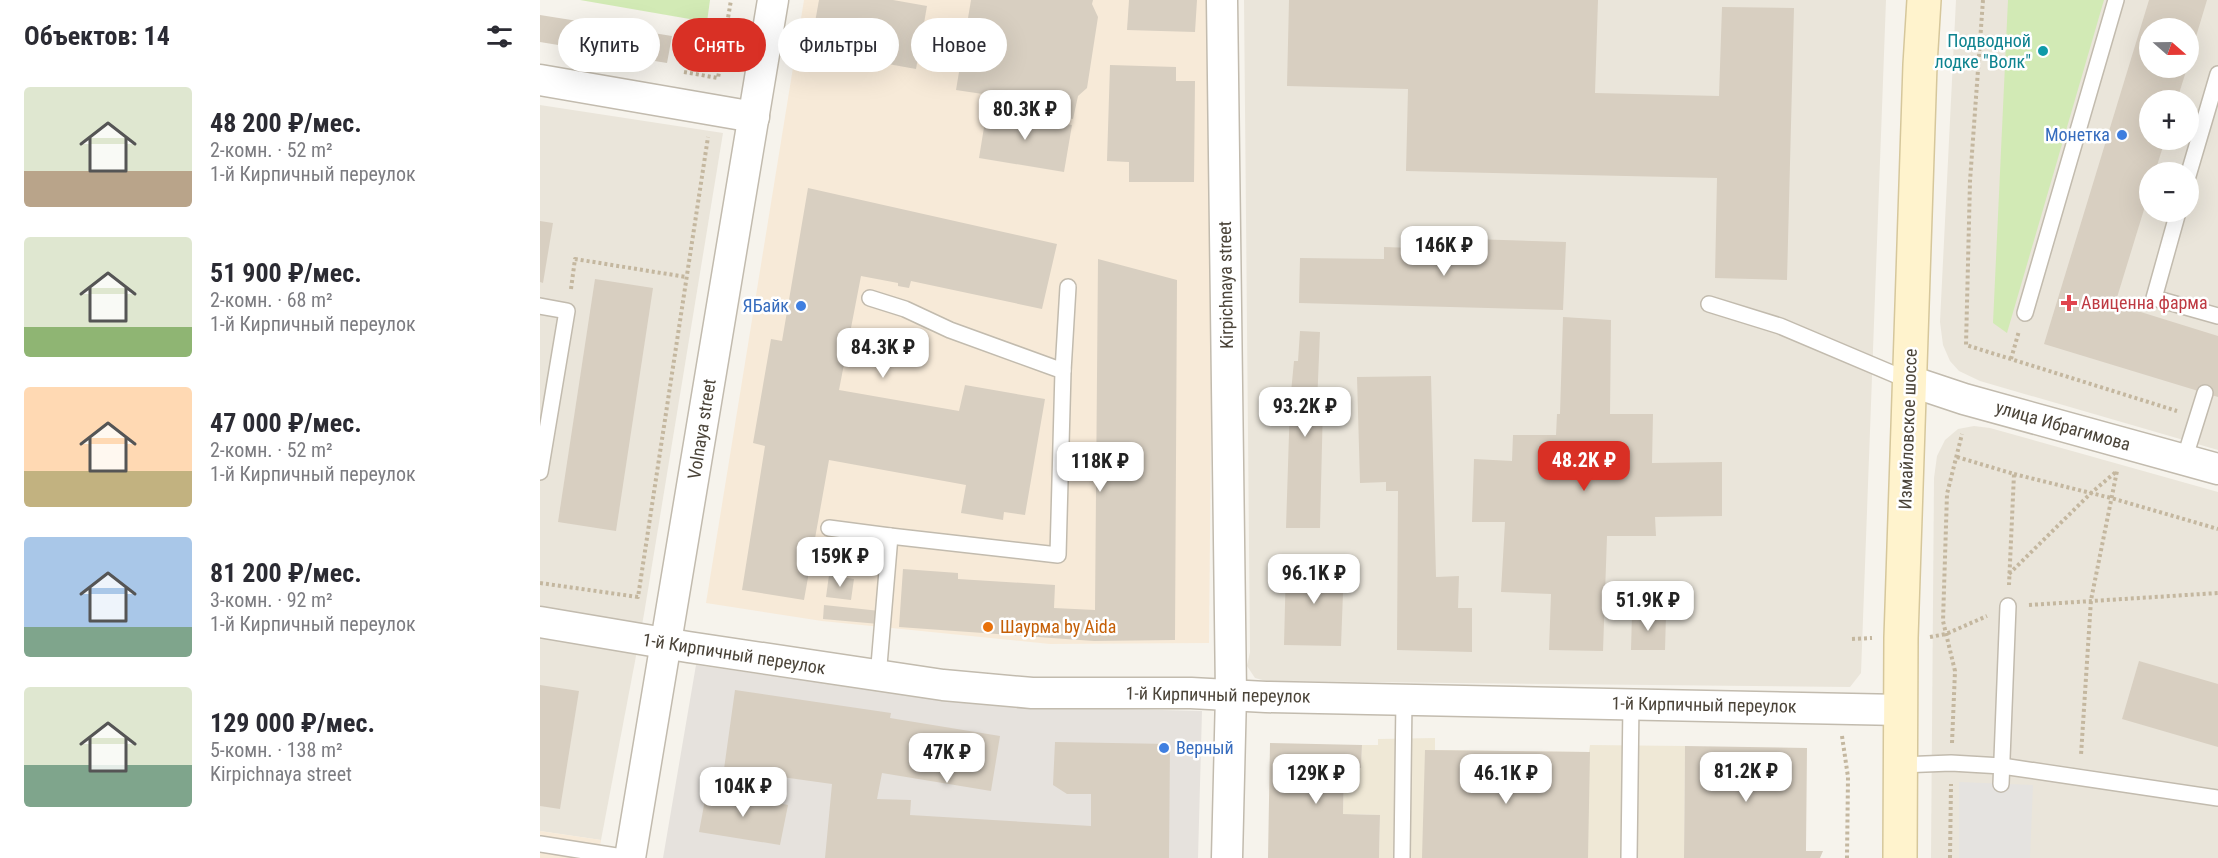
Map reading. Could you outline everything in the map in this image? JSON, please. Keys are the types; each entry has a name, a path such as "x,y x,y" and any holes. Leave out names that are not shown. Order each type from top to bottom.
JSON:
{"main road":[{"name":"Измайловское шоссе","path":"1900,858 1901,638 1924,0"}],"street":[{"name":"Volnaya street","path":"629,858 773,0"},
{"name":"Kirpichnaya street","path":"1222,0 1231,694 1227,858"},
{"path":"540,80 754,117"},
{"name":"улица Ибрагимова","path":"1910,381 1964,399 2218,469"},
{"name":"1-й Кирпичный переулок","path":"540,621 878,676 943,685 1032,693 1231,694 1266,697 1901,710"}],"lane":[{"path":"2025,313 2116,0"},
{"path":"2192,162 2218,74"},
{"path":"2175,222 2154,297 2218,316"},
{"path":"828,528 1058,555 1063,371 1068,287"},
{"path":"870,298 905,309 950,330 1063,371"},
{"path":"1709,304 1780,326 1910,381"},
{"path":"540,306 567,311 540,472"},
{"path":"2184,460 2205,393"},
{"path":"878,676 890,536"},
{"path":"2001,784 2008,606"},
{"path":"1402,858 1404,699"},
{"path":"1629,858 1631,703"},
{"path":"1900,765 2002,766 2218,798"},
{"path":"540,844 629,858"}],"path":[{"path":"718,78 731,0"},
{"path":"1983,0 1970,181 1966,345 2198,417"},
{"path":"540,583 638,597 708,136"},
{"path":"567,311 575,259 686,277"},
{"path":"2011,359 2025,313"},
{"path":"1950,858 1955,671 1943,621 1947,494 1962,434"},
{"path":"1958,456 2014,474 2111,498 2218,529"},
{"path":"2009,574 2091,493 2118,471 2091,600 2080,777"},
{"path":"2008,606 2014,474"},
{"path":"1852,639 1937,637 2008,606 2218,594"},
{"path":"1841,733 1848,777 1847,858"}],"shaded area":[{"path":"804,0 1215,0 1209,643 1050,644 822,621 706,603 792,72 899,72 899,18 801,18"},
{"path":"1244,0 1886,0 1861,673 1850,687 1266,681 1255,678 1247,666 1250,652"},
{"path":"1956,0 2218,0 2218,450 1980,381 1959,371 1950,361 1943,345 1940,322"},
{"path":"540,105 723,133 644,614 601,840 540,831"},
{"path":"1974,426 1990,428 2218,492 2218,858 1931,858 1934,478 1937,456 1945,440 1958,429"},
{"path":"696,665 949,701 1039,707 1202,711 1198,858 663,858"},
{"path":"1435,738 1435,750 1589,752 1590,745 1685,746 1684,858 1379,858 1380,815 1343,814 1344,767 1361,767 1362,745 1378,745 1378,739"},
{"path":"1959,782 2033,785 2030,858 1959,858"},
{"path":"540,831 601,840 598,858 540,858"}],"green space":[{"path":"580,0 710,0 708,18 684,18"},
{"path":"2008,0 2104,0 2007,333 1993,323"}],"building":[{"path":"819,0 893,0 927,6 925,18 911,18 911,68 899,66 899,18 816,18"},
{"path":"971,0 1093,0 1092,4 1098,17 1087,88 1078,96 1073,119 997,106 996,96 956,90 959,72 1007,72 1007,18 968,18"},
{"path":"1129,0 1197,0 1195,32 1127,30"},
{"path":"1289,0 1598,0 1595,93 1719,96 1722,7 1794,8 1787,280 1715,278 1717,178 1406,171 1408,89 1287,86"},
{"path":"2149,0 2207,0 2199,27 2199,18 2144,18"},
{"path":"540,15 559,18 558,45 540,42"},
{"path":"2139,33 2139,78 2184,78 2180,90 2139,90 2139,150 2162,150 2158,162 2139,162 2140,222 2115,304 2218,336 2218,397 2044,344"},
{"path":"660,34 672,36 667,63 660,62"},
{"path":"1110,65 1176,67 1176,81 1195,81 1194,182 1129,182 1129,162 1107,161"},
{"path":"987,109 1072,125 1064,172 979,158"},
{"path":"808,188 1057,244 1042,309 911,281 909,288 898,286 898,283 861,276 839,390 959,411 965,385 1045,399 1025,515 1004,512 1003,520 961,513 966,485 829,460 804,600 742,590 765,446 753,443 771,339 782,341"},
{"path":"540,221 553,223 543,283 540,282"},
{"path":"1473,239 1566,242 1563,310 1299,303 1300,258 1384,259 1384,247 1472,250"},
{"path":"1098,259 1177,280 1175,640 1094,641 899,627 903,569 958,573 958,579 1055,585 1054,608 1095,610"},
{"path":"595,279 653,288 616,531 558,522"},
{"path":"1563,317 1611,320 1610,414 1653,414 1652,463 1722,462 1722,516 1655,517 1656,536 1607,536 1603,651 1549,650 1551,594 1501,592 1505,522 1472,522 1474,459 1512,461 1513,435 1556,435 1557,414 1560,414"},
{"path":"1300,331 1320,332 1317,404 1323,404 1320,528 1286,528 1290,403 1294,361 1298,361"},
{"path":"1431,376 1436,577 1459,576 1458,608 1472,608 1472,652 1397,650 1398,491 1386,491 1386,482 1360,483 1357,377"},
{"path":"1286,565 1344,566 1341,646 1284,645"},
{"path":"829,575 854,579 851,600 826,597"},
{"path":"824,605 880,611 879,624 823,619"},
{"path":"1632,614 1666,615 1665,650 1631,650"},
{"path":"2139,661 2218,684 2218,747 2122,719"},
{"path":"540,685 579,691 560,809 540,806"},
{"path":"735,690 891,713 890,718 1000,736 991,791 882,773 877,799 911,800 910,815 1091,826 1091,794 1067,794 1053,785 1055,742 1170,744 1169,858 825,858 832,784 724,769"},
{"path":"1270,743 1362,745 1361,768 1344,767 1343,814 1380,815 1379,858 1268,858"},
{"path":"1685,746 1807,748 1806,851 1823,851 1820,858 1684,858"},
{"path":"1425,750 1590,752 1588,858 1422,858"},
{"path":"707,789 788,805 780,845 699,832"}],"place":[{"name":"Подводной лодке \"Волк\"","path":"2043,51"},
{"name":"Монетка","path":"2122,135"},
{"name":"Авиценна фарма","path":"2069,303"},
{"name":"ЯБайк","path":"801,306"},
{"name":"Шаурма by Aida","path":"988,627"},
{"name":"Верный","path":"1164,748"}]}
